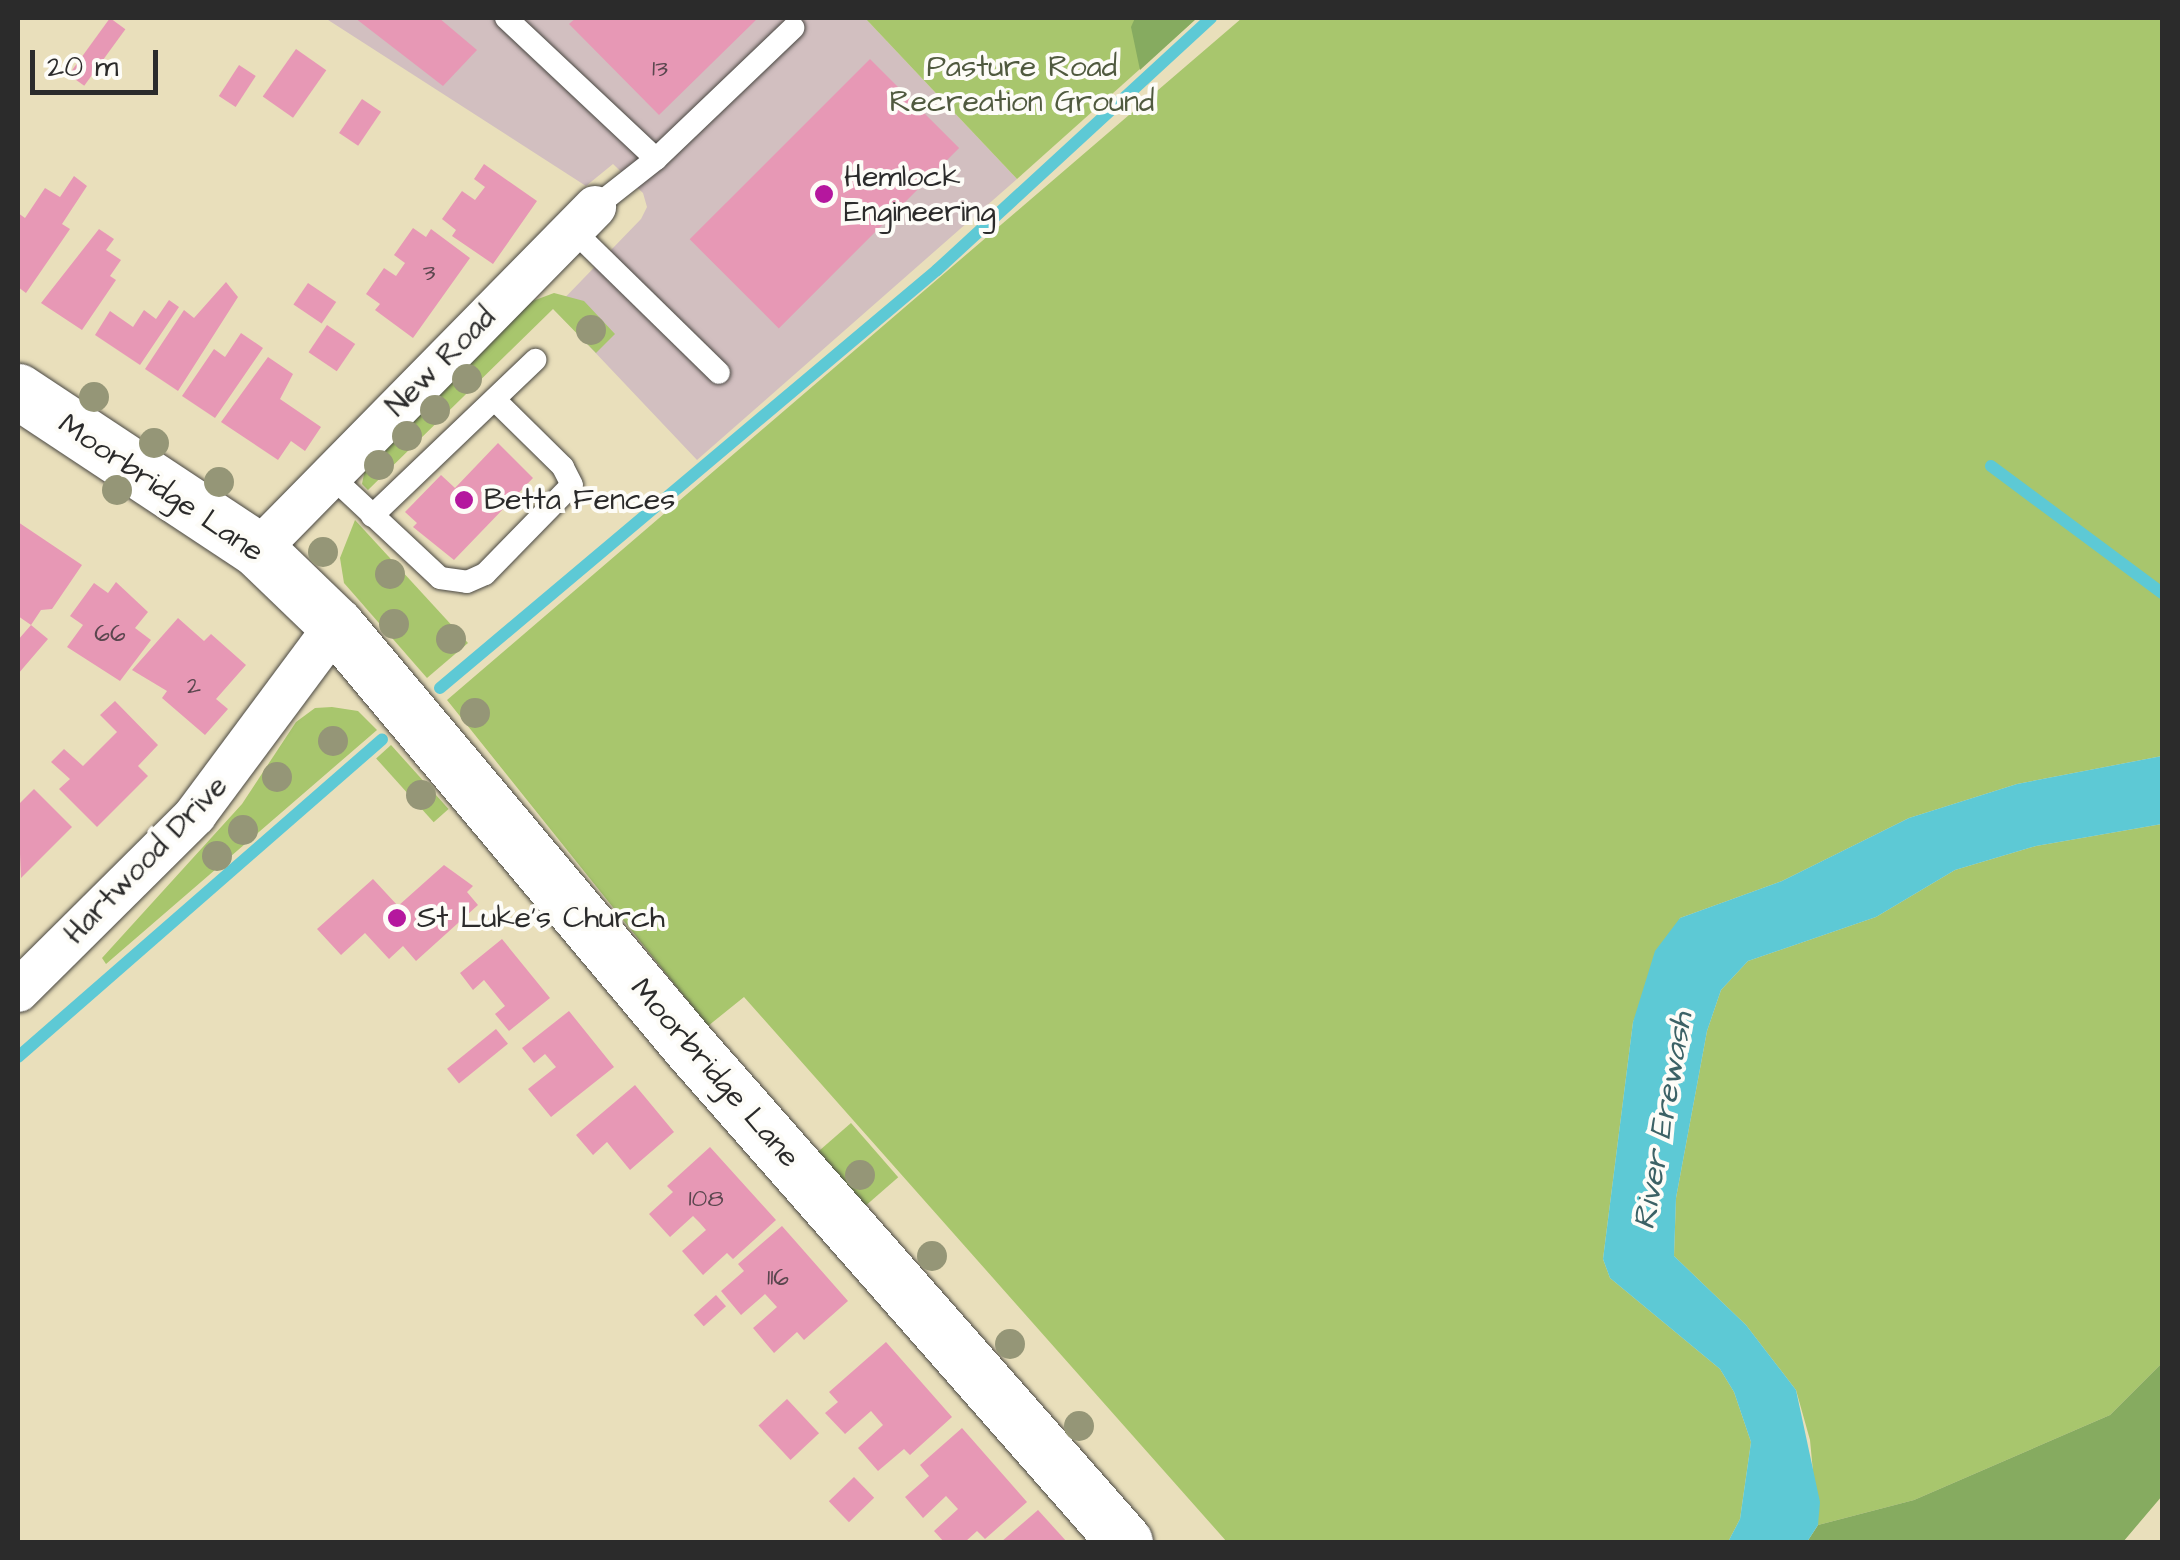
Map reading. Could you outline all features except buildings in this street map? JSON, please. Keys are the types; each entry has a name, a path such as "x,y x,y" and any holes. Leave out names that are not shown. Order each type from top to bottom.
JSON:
{"street":[{"name":"New Road","path":"258,550 584,219"},
{"name":"Moorbridge Lane","path":"18,391 258,550 336,625 689,1046 1125,1542"},
{"name":"Hartwood Drive","path":"18,991 194,815 336,625"}],"lane":[{"path":"506,18 656,160"},
{"name":"New Road","path":"584,219 628,178 656,160 793,28"},
{"path":"584,219 719,373"},
{"path":"372,516 535,360"},
{"path":"329,474 440,578 467,582 485,574 572,485 563,467 495,400"}],"shaded area":[{"path":"325,18 865,18 1017,179 697,460 554,309 641,219 647,207 643,193 613,164 586,186"}],"green space":[{"name":"Pasture Road Recreation Ground","path":"865,18 1197,18 1017,179"},
{"path":"1135,18 1197,18 1140,70 1131,27"},
{"path":"1242,18 2162,18 2162,756 2017,784 1909,818 1782,881 1680,918 1633,1022 1603,1259 1610,1278 1720,1369 1734,1392 1751,1442 1740,1519 1728,1542 1227,1542 744,997 708,1026 447,700"},
{"path":"554,293 584,301 615,334 596,353 553,309 368,490 362,484 366,464 530,302"},
{"path":"355,520 468,643 427,678 344,583 340,558"},
{"path":"315,708 358,711 377,730 106,964 102,958 242,804 296,722"},
{"path":"391,745 449,809 434,822 376,758"},
{"path":"2162,824 2162,1363 2110,1415 1914,1500 1818,1525 1810,1440 1796,1390 1746,1325 1674,1256 1676,1198 1707,1031 1721,990 1748,961 1876,917 1955,870 2036,846"},
{"path":"851,1123 898,1177 864,1208 816,1153"},
{"path":"2162,1363 2162,1496 2123,1542 1807,1542 1818,1525 1914,1500 2110,1415"}],"water":[{"name":"River Erewash","path":"2162,756 2162,824 2036,846 1955,870 1876,917 1748,961 1721,990 1707,1031 1676,1198 1674,1256 1746,1325 1796,1390 1820,1502 1818,1525 1807,1542 1728,1542 1740,1519 1751,1442 1734,1392 1720,1369 1610,1278 1603,1259 1633,1022 1655,951 1680,918 1782,881 1909,818 2017,784"}],"waterway":[{"path":"440,688 937,270 1211,18"},
{"path":"1991,466 2162,593"},
{"path":"18,1057 382,739"}],"place":[{"name":"Hemlock Engineering","path":"824,194"},
{"name":"Betta Fences","path":"464,500"},
{"name":"St Luke's Church","path":"397,918"}]}
